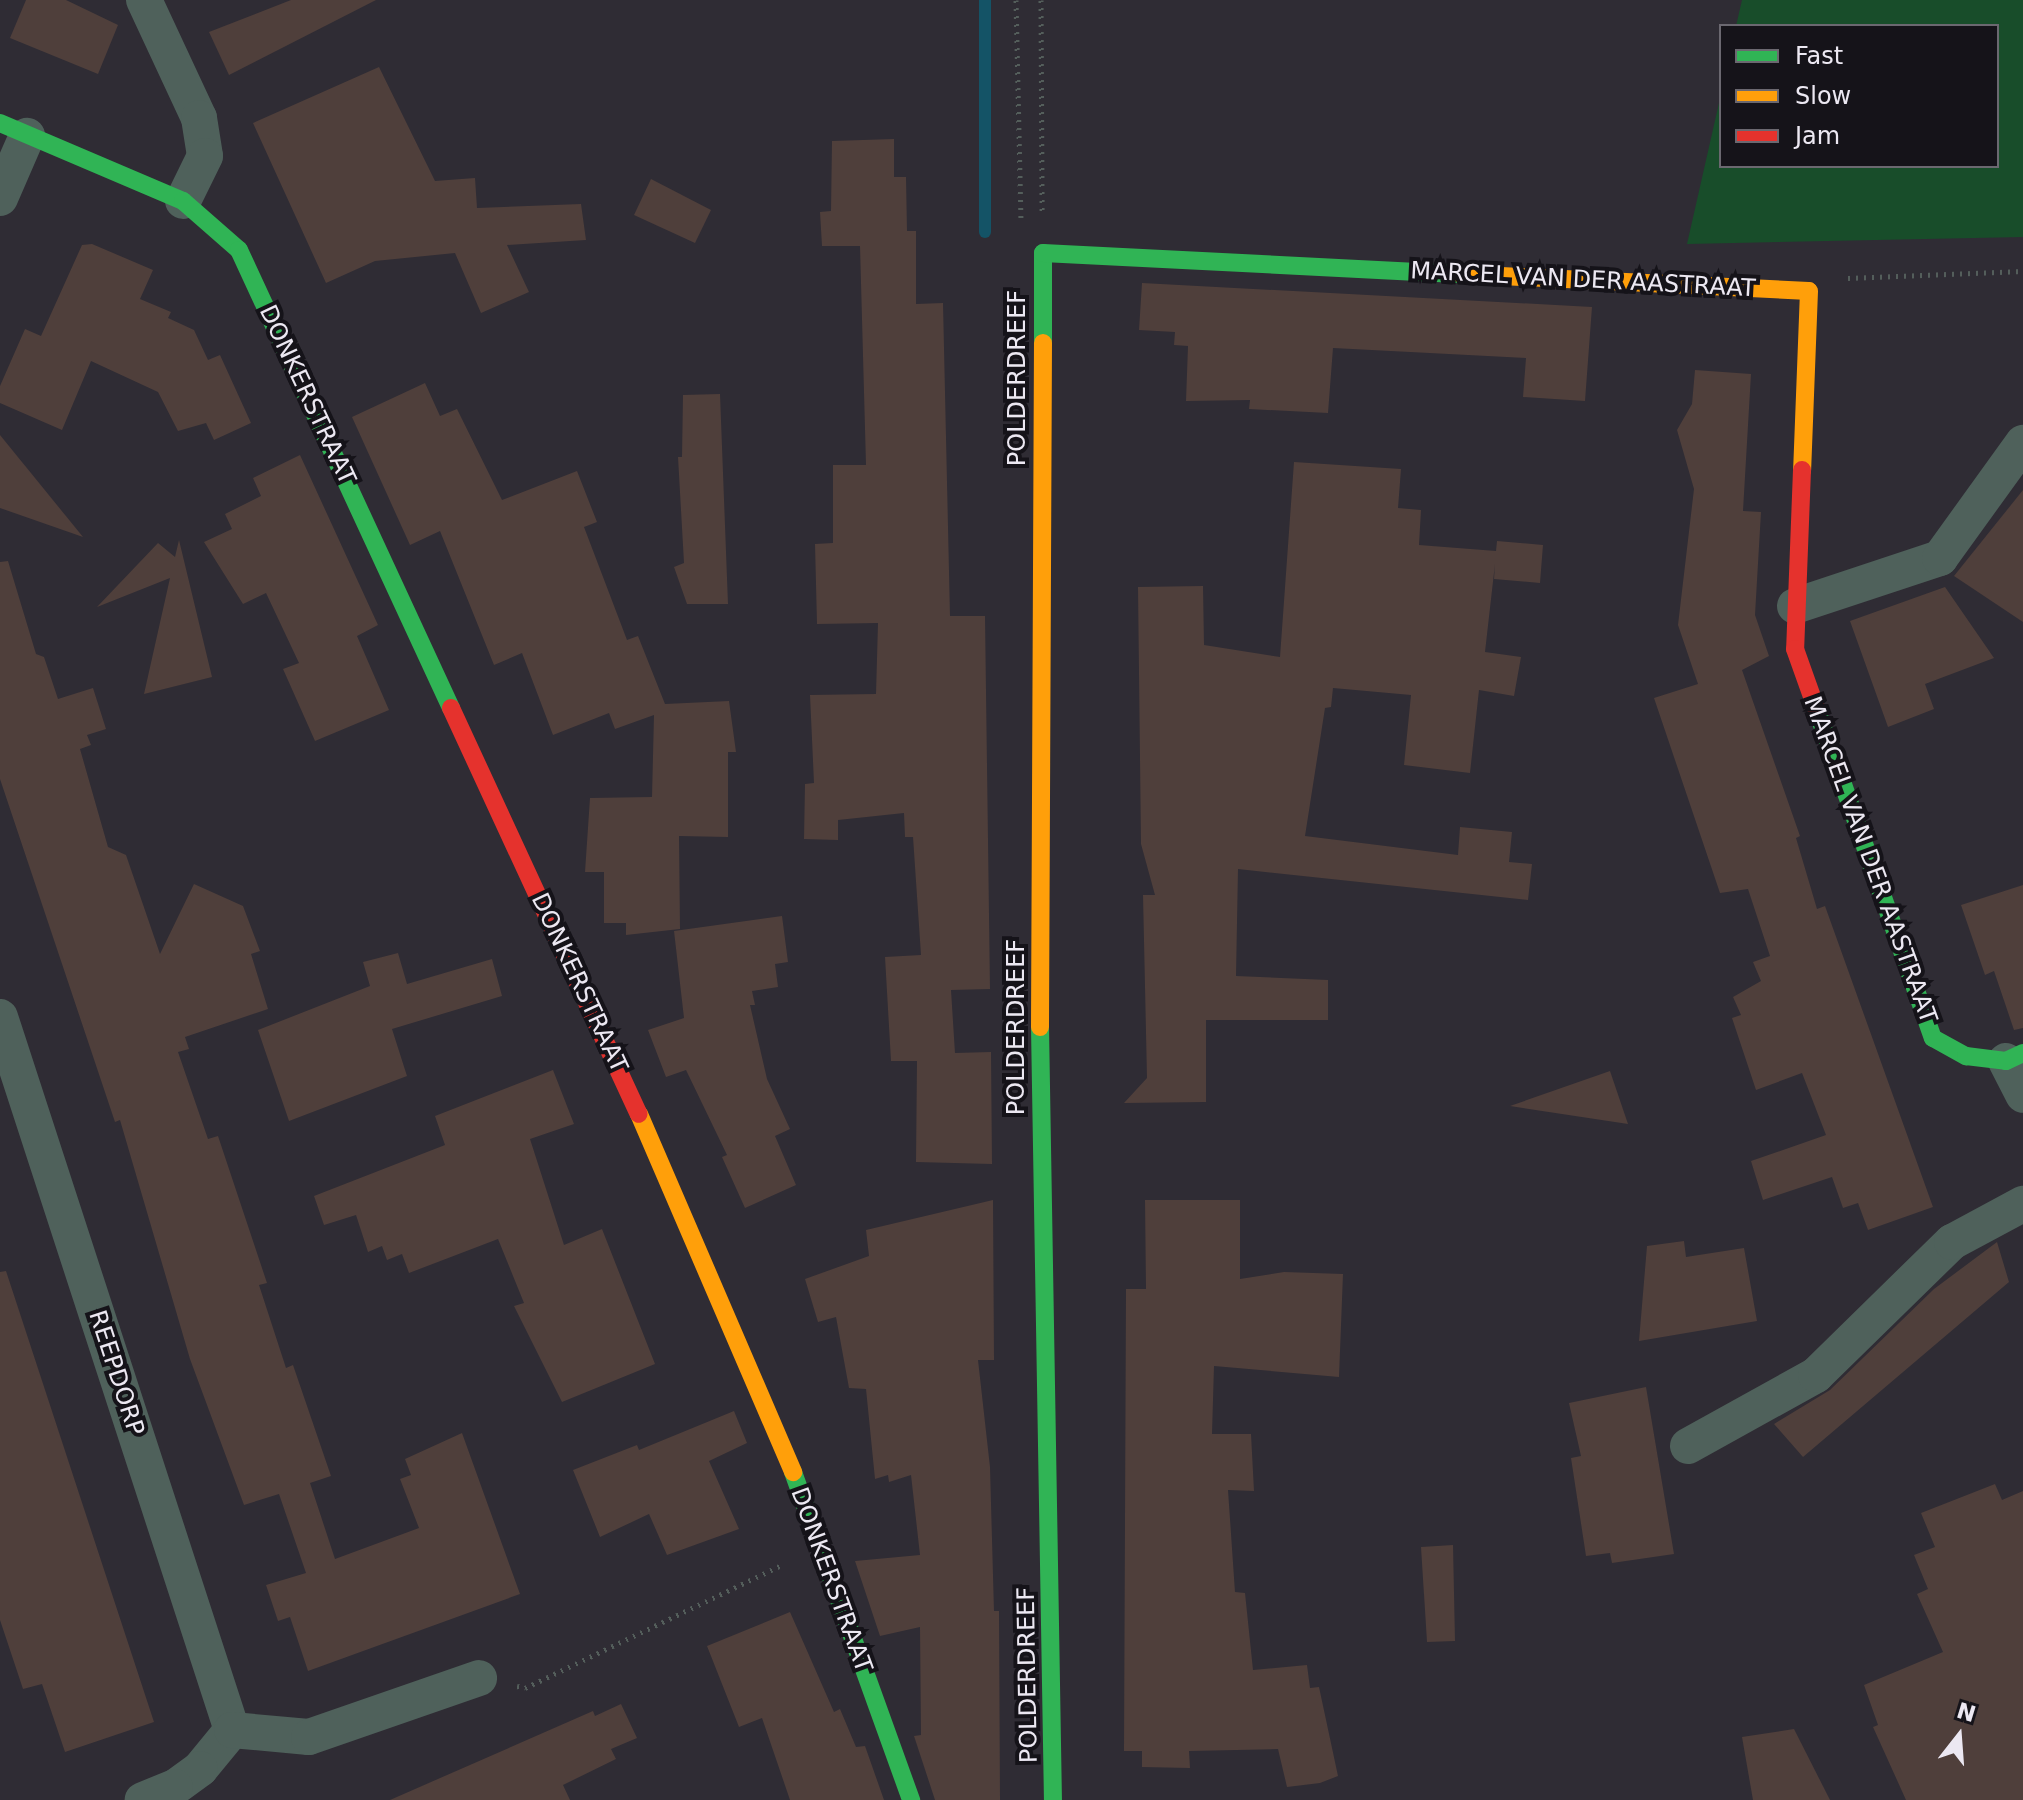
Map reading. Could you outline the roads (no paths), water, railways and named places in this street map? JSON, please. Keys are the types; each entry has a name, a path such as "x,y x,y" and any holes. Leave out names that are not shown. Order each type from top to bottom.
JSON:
{"street":[{"path":"144,0 199,118 205,156 183,201"},
{"path":"0,198 14,130"},
{"name":"DONKERSTRAAT","path":"14,130 183,201 215,224 239,250 682,1206 772,1415 911,1800"},
{"name":"MARCEL VAN DER AASTRAAT","path":"1043,253 1809,291 1795,649 1933,1038 1966,1056 2015,1057 2023,1095"},
{"name":"POLDERDREEF","path":"1043,253 1040,1026 1053,1800"},
{"path":"1795,606 1940,558 2023,443"},
{"name":"REEPDORP","path":"0,1017 232,1730"},
{"path":"1688,1446 1816,1375 1952,1242 2023,1204"},
{"path":"142,1800 175,1787 200,1769 232,1730 309,1737 479,1678"}],"waterway":[{"path":"985,0 985,232"}]}
